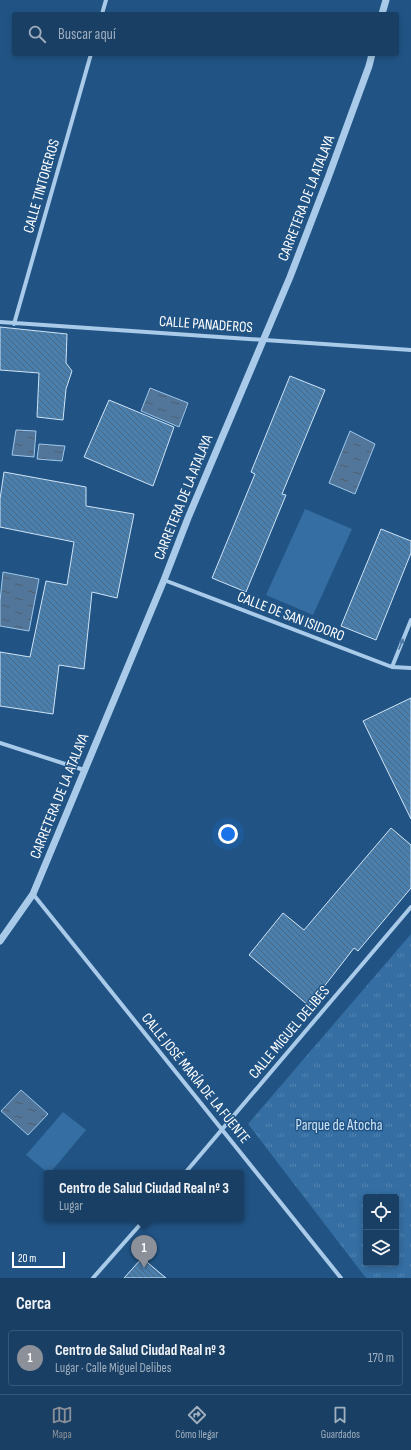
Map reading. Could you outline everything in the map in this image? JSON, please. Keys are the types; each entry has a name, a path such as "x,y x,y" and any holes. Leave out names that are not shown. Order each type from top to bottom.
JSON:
{"street":[{"path":"103,12 106,0"},
{"path":"383,12 386,0"},
{"name":"CALLE TINTOREROS","path":"14,324 90,56"},
{"name":"CARRETERA DE LA ATALAYA","path":"0,941 33,894 262,340 290,277 326,185 372,56"},
{"name":"CALLE PANADEROS","path":"0,322 411,350"},
{"name":"CALLE DE SAN ISIDORO","path":"164,580 392,667 411,668"},
{"path":"392,667 411,620"},
{"path":"0,743 84,770"},
{"name":"CALLE JOSÉ MARÍA DE LA FUENTE","path":"33,894 341,1278"},
{"name":"CALLE MIGUEL DELIBES","path":"188,1170 411,907"},
{"path":"93,1278 142,1222"}],"green space":[{"path":"305,509 352,529 313,615 266,595"},
{"name":"Parque de Atocha","path":"411,934 411,1278 366,1278 248,1124"},
{"path":"63,1112 86,1130 53,1170 44,1170 26,1155"}],"water":[{"path":"150,388 188,403 179,427 141,411"},
{"path":"16,430 36,431 34,457 12,455"},
{"path":"350,431 375,444 355,494 329,483"},
{"path":"39,444 65,446 62,461 37,459"},
{"path":"3,572 39,579 29,631 0,626 0,601"},
{"path":"21,1090 48,1114 28,1135 1,1111"}],"building":[{"path":"0,327 67,334 66,363 72,371 66,389 63,420 37,417 39,373 0,370"},
{"path":"290,376 325,390 282,494 286,495 246,592 212,578 255,474 251,472"},
{"path":"109,400 174,427 153,486 84,457"},
{"path":"4,472 86,487 86,506 134,514 117,598 92,592 84,669 59,665 53,714 0,706 0,652 30,657 46,581 67,585 74,542 0,527 0,499"},
{"path":"381,529 411,541 411,553 376,640 341,626"},
{"path":"411,698 411,819 363,721"},
{"path":"391,828 411,845 411,888 358,951 354,948 309,1006 249,955 283,913 304,930"},
{"path":"142,1258 166,1278 124,1278"}],"place":[{"name":"Centro de Salud Ciudad Real nº 3","path":"144,1268"}]}
